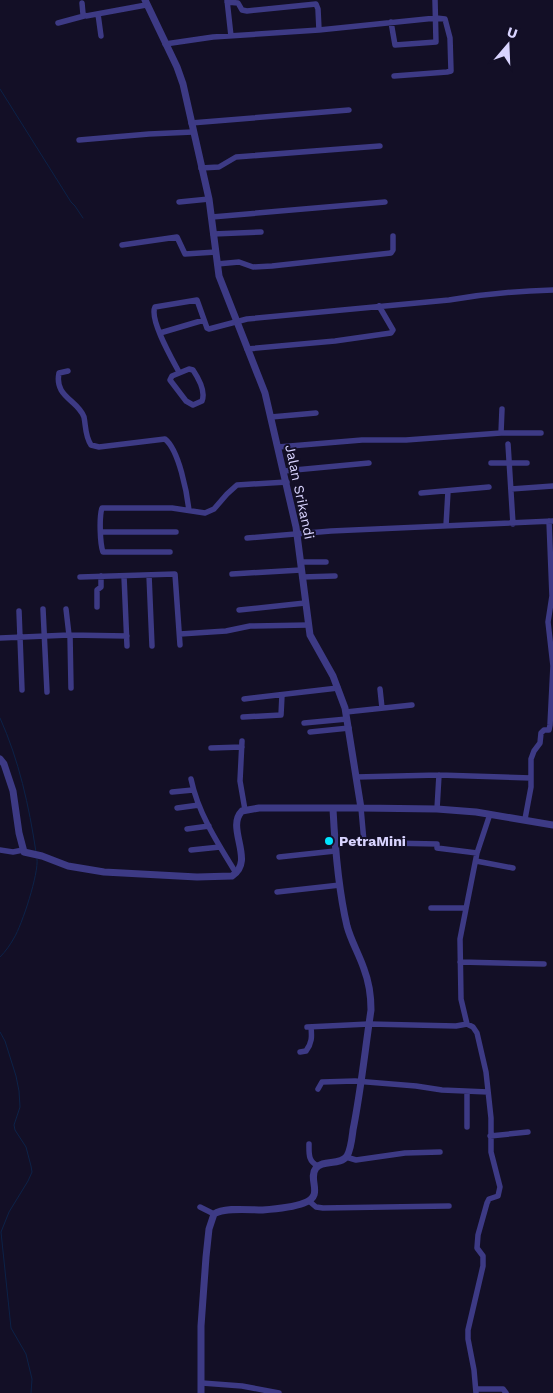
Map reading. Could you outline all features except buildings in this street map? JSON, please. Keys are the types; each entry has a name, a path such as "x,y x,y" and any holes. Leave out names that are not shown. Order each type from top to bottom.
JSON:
{"street":[{"path":"391,22 395,45 432,43 437,40 435,0"},
{"path":"231,36 227,1 238,3 242,10 247,11 316,4 319,30"},
{"path":"58,23 146,2"},
{"name":"Jalan Srikandi","path":"146,2 183,84 212,217 217,264 222,284 262,384 271,417 297,534 308,626 312,639 338,688 346,715 360,808"},
{"path":"82,4 84,16"},
{"path":"98,14 101,36"},
{"path":"165,44 231,36 319,30 436,18 446,19 452,64 451,71 394,76"},
{"path":"191,123 349,110"},
{"path":"79,140 193,132"},
{"path":"201,168 219,167 236,157 380,146"},
{"path":"179,202 208,199"},
{"path":"212,217 385,202"},
{"path":"213,234 260,232"},
{"path":"217,264 240,262 254,267 272,266 391,253 393,250 392,236"},
{"path":"122,245 175,237 178,239 185,254 216,252"},
{"path":"178,372 154,317 153,310 155,307 197,300 209,329 236,321 531,290 553,290"},
{"path":"247,349 391,333 392,330 379,306"},
{"path":"160,333 204,320"},
{"path":"189,369 194,370 204,394 202,401 193,405 186,401 170,380 178,372 189,369"},
{"path":"68,371 59,373 58,382 66,398 82,414 87,439 91,445 99,447 165,439 170,444 182,474 189,510"},
{"path":"501,433 502,409"},
{"path":"271,417 316,413"},
{"path":"278,447 362,440 400,440 501,433 541,433"},
{"path":"508,444 513,524"},
{"path":"284,471 369,463"},
{"path":"491,463 528,463"},
{"path":"170,552 103,552 100,512 102,508 172,508 210,512 220,504 233,488 242,484 286,482"},
{"path":"511,489 553,486"},
{"path":"421,493 489,487"},
{"path":"446,526 448,491"},
{"path":"247,538 357,530 551,521 552,596 548,635 553,662 552,700 549,730 544,730 541,733 540,743 534,751 530,764 531,792 525,819"},
{"path":"101,532 176,532"},
{"path":"232,574 301,569 326,562"},
{"path":"301,569 335,576"},
{"path":"80,577 175,574 180,645"},
{"path":"149,575 152,646"},
{"path":"97,607 96,590 101,587 101,576"},
{"path":"124,576 128,646"},
{"path":"239,610 305,603"},
{"path":"43,609 47,692"},
{"path":"66,609 71,688"},
{"path":"19,611 22,690"},
{"path":"180,634 226,631 250,626 308,626"},
{"path":"0,638 69,635 127,636"},
{"path":"244,699 338,688"},
{"path":"380,689 382,708"},
{"path":"243,717 281,715 282,695"},
{"path":"304,723 382,708 412,706"},
{"path":"310,732 349,728"},
{"path":"211,748 242,744 240,781 245,810"},
{"path":"0,759 4,764 13,791 26,852"},
{"path":"356,777 439,775 531,778"},
{"path":"437,810 439,775"},
{"path":"191,779 193,790 209,826 236,873"},
{"path":"172,792 193,790"},
{"path":"177,808 199,805"},
{"path":"0,850 26,852 68,866 104,872 228,877 236,873 241,866 237,817 245,810 259,808 437,810 490,814 553,825"},
{"path":"360,808 364,842"},
{"path":"200,1207 214,1214 224,1211 286,1208 309,1201 314,1196 314,1171 318,1166 346,1157 353,1134 371,1010 369,986 347,928 335,851 333,809"},
{"path":"467,1024 461,999 460,939 477,852 490,814"},
{"path":"187,829 209,826"},
{"path":"388,843 437,844 437,848 477,852"},
{"path":"190,850 220,847"},
{"path":"279,857 335,851"},
{"path":"476,861 513,868"},
{"path":"277,892 340,886"},
{"path":"431,908 465,908"},
{"path":"460,962 544,964"},
{"path":"300,1052 306,1051 310,1045 312,1039 309,1027 369,1024 456,1026 467,1024 477,1032 486,1072 490,1136 500,1187 498,1196 489,1199 477,1239 477,1248 483,1256 483,1266 468,1335 476,1391 503,1389 506,1393"},
{"path":"318,1089 320,1083 324,1082 361,1082 467,1092 488,1092"},
{"path":"467,1092 467,1127"},
{"path":"490,1136 528,1132"},
{"path":"309,1144 312,1163 318,1166"},
{"path":"346,1157 356,1160 405,1153 440,1152"},
{"path":"309,1201 316,1207 323,1208 448,1206"},
{"path":"201,1393 201,1326 206,1257 209,1229 214,1214"},
{"path":"202,1383 242,1386 279,1393"}],"waterway":[{"path":"0,89 83,218"},
{"path":"0,718 13,750 30,818 36,852"},
{"path":"0,957 12,941 21,922 33,887 37,859"},
{"path":"0,1032 5,1041 19,1091 20,1107 14,1125 15,1130 26,1147 32,1172 9,1212 1,1232 11,1328 26,1354 32,1379 31,1393"}],"place":[{"name":"PetraMini","path":"329,841"}]}
